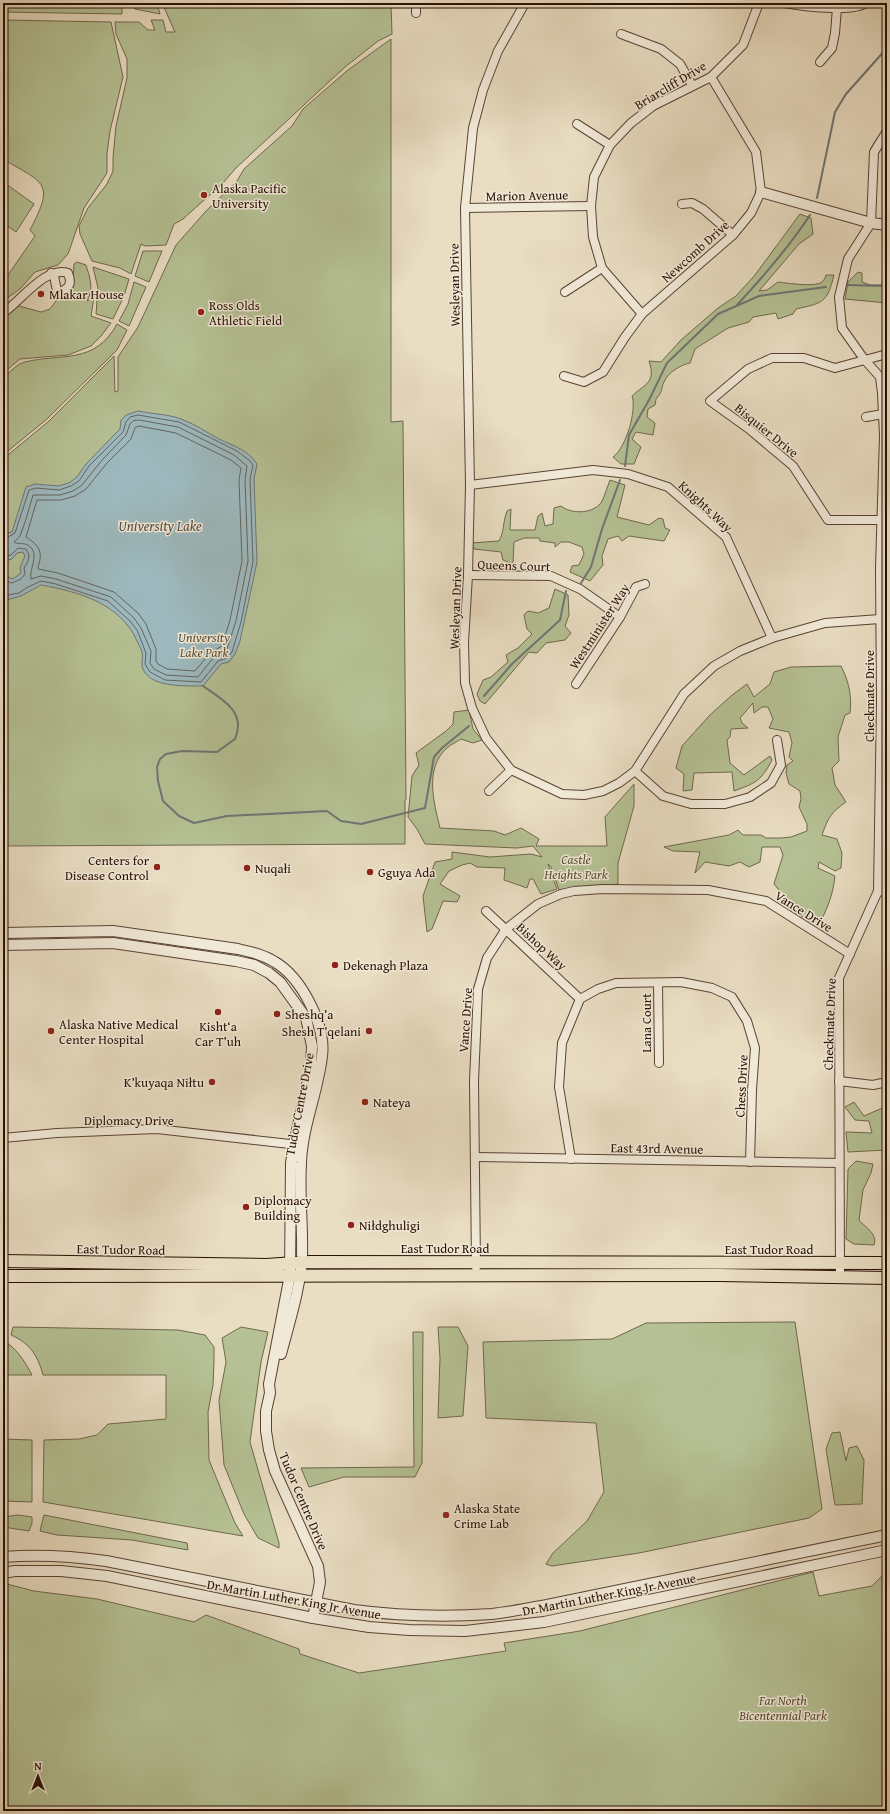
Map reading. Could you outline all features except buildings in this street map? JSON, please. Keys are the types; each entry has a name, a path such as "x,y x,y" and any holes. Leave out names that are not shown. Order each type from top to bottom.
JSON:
{"main road":[{"name":"East Tudor Road","path":"3,1261 266,1265 295,1269 476,1275 887,1278"},
{"name":"East Tudor Road","path":"3,1276 295,1269 476,1262 887,1263"}],"street":[{"path":"416,3 416,14"},
{"name":"Wesleyan Drive","path":"525,3 498,51 483,90 473,128 465,208 470,485 468,575 464,642 465,683 472,708 486,738 511,770 562,794 584,795 603,791 619,783 635,771 684,694 714,666 740,651 772,638 825,623 880,619"},
{"name":"Briarcliff Drive","path":"642,314 602,268 593,236 590,206 594,177 610,145 631,123 653,106 711,76 743,45 759,3"},
{"path":"784,3 799,6 837,8 856,7 866,3"},
{"path":"820,62 832,48 837,8"},
{"path":"621,34 661,49 680,64 692,85"},
{"path":"711,76 756,152 761,192 870,223 887,225"},
{"path":"577,124 610,145"},
{"name":"Checkmate Drive","path":"840,1277 840,978 878,892 884,833 884,702 880,619 883,568 881,520 885,436 880,377 864,359 842,328 839,297 848,259 870,223 874,152 887,131"},
{"name":"Newcomb Drive","path":"564,376 584,382 603,372 624,337 642,314 734,235 751,213 761,192"},
{"path":"682,204 692,203 703,209 734,235"},
{"name":"Marion Avenue","path":"465,208 590,206"},
{"path":"565,292 602,268"},
{"path":"3,313 51,273"},
{"path":"864,359 887,354"},
{"name":"Bisquier Drive","path":"864,359 835,368 804,358 772,358 748,369 710,401 749,429 793,466 828,520 881,520"},
{"path":"866,417 883,414"},
{"name":"Knights Way","path":"470,485 593,470 628,474 668,487 726,537 772,638"},
{"name":"Queens Court","path":"468,575 550,576 580,589 620,616"},
{"name":"Westminister Way","path":"576,684 620,616 636,587 644,584"},
{"path":"635,771 662,796 691,804 725,804 750,797 771,783 781,766 777,740"},
{"path":"489,792 511,770"},
{"name":"Vance Drive","path":"476,1275 474,1081 478,989 487,958 506,929 538,904 561,894 574,891 604,889 708,890 766,901 850,954"},
{"path":"878,892 887,892"},
{"name":"Bishop Way","path":"486,911 580,999"},
{"name":"Tudor Centre Drive","path":"3,933 113,931 238,949 258,954 276,962 290,975 305,994 321,1034 322,1056 298,1145 291,1163 295,1269 269,1384 270,1393 266,1411 269,1450 275,1471 318,1566 320,1582 313,1618"},
{"name":"Tudor Centre Drive","path":"3,946 113,943 236,960 254,965 269,973 280,982 306,1018 311,1034 311,1066 298,1145"},
{"name":"Chess Drive","path":"580,999 598,988 616,983 681,982 712,988 732,997 747,1021 755,1048 750,1162"},
{"name":"Lana Court","path":"658,983 659,1063"},
{"path":"571,1159 559,1086 562,1043 580,999"},
{"path":"839,1081 873,1085 887,1082"},
{"name":"Diplomacy Drive","path":"3,1138 51,1133 157,1129 298,1145"},
{"name":"East 43rd Avenue","path":"475,1157 840,1163"},
{"name":"Dr Martin Luther King Jr Avenue","path":"3,1558 32,1555 67,1556 106,1561 316,1603 389,1614 433,1616 480,1614 547,1605 887,1535"},
{"name":"Dr Martin Luther King Jr Avenue","path":"3,1573 15,1571 76,1572 107,1576 313,1618 369,1627 409,1630 465,1631 544,1622 887,1550"},
{"path":"409,1630 471,1624 480,1614"}],"green space":[{"path":"3,3 122,3 122,14 3,12"},
{"path":"132,3 157,3 160,14 135,9"},
{"path":"162,3 241,3 246,6 255,3 391,3 392,34 378,41 345,67 236,168 223,183 183,219 174,224 166,245 145,246 141,244 131,274 120,268 92,261 80,234 79,226 88,208 107,184 113,171 116,126 127,78 127,59 116,34 115,22 139,22 148,30 155,30 151,20 163,20 166,32 175,32"},
{"path":"3,20 111,22 123,77 110,131 107,153 107,173 84,208 68,254 58,265 35,272 20,289 3,301 3,279 6,278 35,236 30,230 38,214 44,193 42,186 37,180 3,159"},
{"name":"University Lake Park","path":"391,39 391,422 403,421 406,800 405,844 3,846 3,459 49,421 114,356 115,392 118,391 118,357 138,327 176,245 206,211 237,181 244,169 292,126 303,109 348,70"},
{"path":"6,184 34,204 16,232 3,223 3,189"},
{"path":"800,214 811,218 813,234 799,244 759,291 767,290 778,282 802,284 820,283 826,275 834,275 826,296 818,303 796,309 793,314 778,319 776,313 753,317 749,322 728,328 695,349 690,363 683,365 668,375 661,392 656,399 655,405 648,409 647,417 655,423 653,435 636,432 632,439 641,447 634,464 621,464 613,457 622,446 632,419 632,396 648,382 650,378 651,368 649,361 661,362 681,340 718,308 736,296 755,275"},
{"path":"143,251 162,251 149,282 135,276"},
{"path":"77,262 86,265 89,274 91,288 87,301 94,297 91,316 111,323 91,346 68,355 20,359 3,373 3,316 19,306 41,312 50,309 73,278 74,264"},
{"path":"884,265 887,266 887,303 845,299 848,282 858,272 862,273 862,282 870,285 882,285"},
{"path":"93,267 129,279 124,296 113,319 96,314 98,288"},
{"path":"134,282 146,287 129,326 119,321 128,304"},
{"path":"117,324 127,330 117,350 47,419 3,455 3,378 22,363 38,359 64,357 88,352 108,337"},
{"path":"610,480 625,485 617,517 649,525 659,518 663,519 665,528 670,530 664,541 629,536 622,541 618,536 608,539 602,556 603,565 590,581 570,572 572,566 579,565 584,554 582,547 569,542 561,542 555,547 555,543 540,541 539,538 524,538 514,542 513,564 503,560 501,552 474,549 471,543 499,541 507,511 511,509 510,530 535,530 538,516 542,513 545,526 553,524 554,508 561,506 575,512 592,510 600,504"},
{"path":"555,589 568,595 569,615 565,626 571,633 565,640 546,643 537,653 529,652 485,704 480,701 477,694 483,680 491,677 508,662 506,655 518,648 532,634 527,629 524,615 528,611 538,613 549,608"},
{"path":"841,666 849,689 851,701 850,713 845,715 838,737 839,761 832,768 835,785 846,802 831,816 822,835 837,839 842,853 841,868 835,871 819,862 818,868 835,876 829,902 818,926 791,910 787,900 774,884 783,855 780,847 762,847 760,862 749,867 740,862 729,866 705,862 695,873 700,852 673,851 664,847 729,835 738,830 743,835 761,835 766,838 791,837 807,831 807,824 799,807 801,799 800,791 789,784 786,773 787,765 793,761 789,757 792,743 789,732 769,728 773,719 768,707 762,707 754,713 753,703 740,718 742,723 748,728 731,729 730,737 727,740 730,763 744,775 770,756 772,760 765,773 753,783 734,791 732,772 694,773 692,790 683,791 684,774 676,768 682,746 710,715 747,684 754,697 770,684 774,672 791,667"},
{"name":"Castle Heights Park","path":"469,710 473,729 482,740 473,743 461,739 447,748 435,765 433,786 435,808 440,828 494,831 505,835 521,828 539,839 536,846 607,846 605,817 634,784 634,806 618,863 618,884 559,890 551,867 548,864 557,889 541,894 533,879 530,879 527,888 504,880 505,868 477,867 470,863 462,865 449,871 440,884 460,896 457,902 443,901 432,929 427,932 423,896 435,862 452,859 452,852 490,857 531,854 542,857 533,846 517,848 425,844 417,829 408,817 412,776 419,765 416,753 453,724 454,712"},
{"path":"854,1102 864,1116 887,1106 887,1150 848,1152 846,1132 872,1133 869,1121 855,1120 845,1107"},
{"path":"856,1161 873,1164 871,1173 863,1190 859,1220 873,1234 875,1241 874,1245 854,1244 846,1239 848,1169"},
{"path":"795,1322 822,1509 809,1518 639,1553 552,1566 546,1564 553,1553 587,1521 604,1492 596,1423 486,1418 483,1342 612,1339 646,1323"},
{"path":"13,1327 178,1330 205,1335 214,1347 213,1385 208,1412 209,1460 235,1523 243,1536 43,1502 44,1440 79,1439 97,1435 108,1424 166,1419 166,1375 43,1375 36,1356 28,1346 18,1338 11,1335"},
{"path":"241,1327 268,1332 261,1362 250,1442 279,1543 279,1548 258,1538 244,1514 224,1465 219,1400 226,1362 222,1338"},
{"path":"438,1327 458,1327 468,1346 463,1416 438,1418 440,1358"},
{"path":"413,1332 423,1332 422,1463 415,1477 344,1477 309,1487 301,1468 414,1467"},
{"path":"3,1340 20,1355 32,1375 3,1375"},
{"path":"840,1432 846,1461 849,1448 857,1446 864,1460 862,1504 835,1505 826,1449 832,1433"},
{"path":"3,1439 32,1440 32,1502 3,1501"},
{"path":"18,1515 32,1517 32,1523 29,1531 3,1527 3,1517"},
{"path":"44,1515 187,1543 188,1550 132,1540 57,1535 40,1531"},
{"name":"Far North Bicentennial Park","path":"887,1571 887,1811 3,1811 3,1583 34,1591 97,1599 194,1622 206,1615 299,1649 300,1654 359,1673 506,1651 504,1643 580,1631 813,1572 819,1596 872,1586"}],"water":[{"name":"University Lake","path":"138,411 181,419 240,449 249,455 257,464 254,479 257,562 240,641 235,654 229,662 221,664 203,686 165,684 152,679 147,675 143,669 142,652 130,628 109,608 97,601 70,591 41,585 21,596 3,601 3,532 12,532 26,487 35,484 58,486 69,483 77,477 86,464 120,429 121,420 126,415","holes":["23,552 25,556 20,568 21,573 13,579 8,577 5,570 5,561 12,559 17,553"]}],"waterway":[{"path":"817,198 835,112 846,94 887,48"},
{"path":"737,305 775,262 810,215"},
{"path":"846,285 887,286"},
{"path":"625,466 629,435 649,400 667,363 718,314 759,296 826,287"},
{"path":"581,583 591,567 602,529 620,480"},
{"path":"484,696 512,664 560,620 566,591"},
{"path":"203,686 224,701 235,713 238,721 238,729 235,739 217,752 182,751 166,754 160,759 157,767 158,781 163,801 179,816 194,823 227,816 327,811 341,821 361,824 425,808 434,757 442,748 469,726"}],"place":[{"name":"Alaska Pacific University","path":"204,195"},
{"name":"Mlakar House","path":"41,294"},
{"name":"Ross Olds Athletic Field","path":"201,312"},
{"name":"Centers for Disease Control","path":"157,867"},
{"name":"Nuqałi","path":"247,868"},
{"name":"Gguya Ada","path":"370,872"},
{"name":"Dekenagh Plaza","path":"335,965"},
{"name":"Kisht‘a Car T’uh","path":"218,1012"},
{"name":"Sheshq’a","path":"277,1014"},
{"name":"Alaska Native Medical Center Hospital","path":"51,1031"},
{"name":"Shesh T’qelani","path":"369,1031"},
{"name":"K’kuyaqa Niłtu","path":"212,1082"},
{"name":"Nateya","path":"365,1102"},
{"name":"Diplomacy Building","path":"246,1207"},
{"name":"Niłdghuligi","path":"351,1225"},
{"name":"Alaska State Crime Lab","path":"446,1515"}]}
